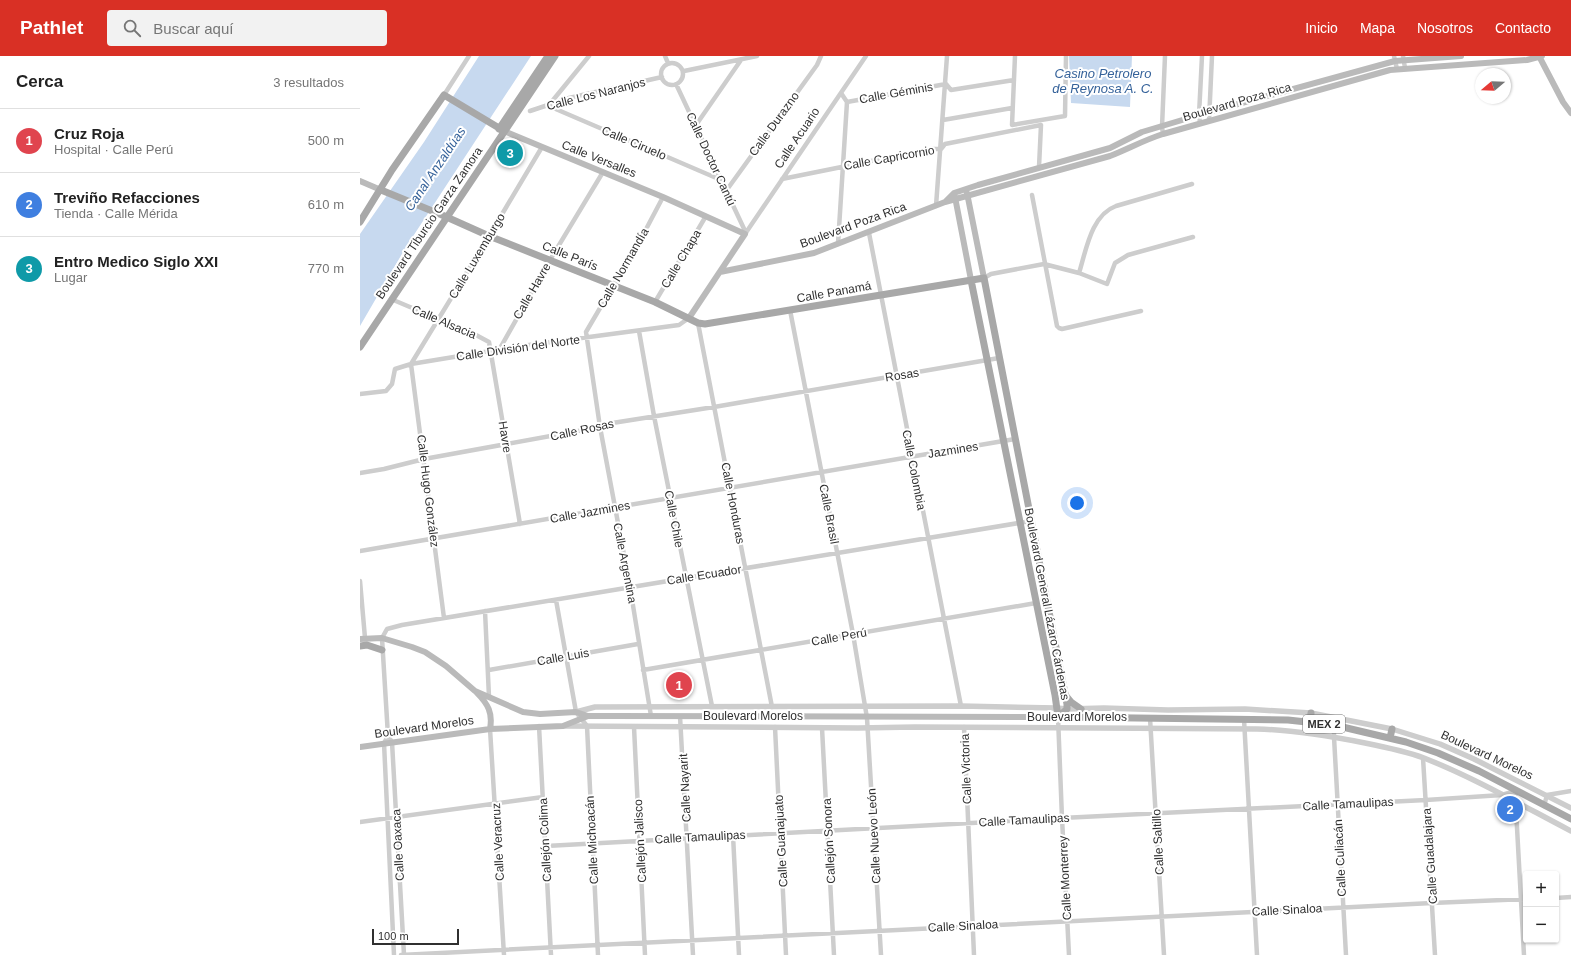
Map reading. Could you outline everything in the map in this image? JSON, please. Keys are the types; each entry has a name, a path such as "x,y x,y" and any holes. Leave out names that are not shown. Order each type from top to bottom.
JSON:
{"main road":[{"name":"Boulevard Tiburcio Garza Zamora","path":"360,347 445,216 499,129 548,56"},
{"path":"499,129 555,56"},
{"name":"Boulevard Poza Rica","path":"945,202 954,193 1039,167 1110,148 1142,132 1395,59 1461,56"},
{"path":"1540,56 1563,102 1571,113"},
{"name":"Boulevard Poza Rica","path":"720,272 814,253 945,202 1110,156 1146,139 1200,123 1397,69 1527,60 1540,56"},
{"path":"1440,58 1440,65"},
{"name":"Calle Versalles","path":"446,96 499,129 663,197 745,234"},
{"path":"360,222 384,192 392,170 446,96"},
{"path":"360,181 384,192"},
{"path":"966,189 984,278"},
{"name":"Calle París","path":"384,192 655,302 689,318"},
{"name":"Boulevard General Lázaro Cárdenas","path":"954,193 1058,717"},
{"name":"Calle Acuario","path":"689,318 745,234"},
{"name":"Boulevard General Lázaro Cárdenas","path":"984,278 1065,695 1067,709 1058,717"},
{"name":"Calle Panamá","path":"689,318 698,323 712,324 984,278"},
{"path":"1036,605 1042,613 1046,626 1048,628 1052,627"},
{"name":"Boulevard Morelos","path":"363,638 382,638 425,652 446,666 475,691 508,706 530,713 576,712 588,716"},
{"path":"360,646 367,645 382,650"},
{"path":"475,691 485,701 490,710 492,718 490,729"},
{"path":"1065,695 1071,702 1081,709"},
{"path":"1168,710 1168,718"},
{"path":"1310,722 1311,713"},
{"name":"Boulevard Morelos","path":"360,747 490,729 563,726 588,716 868,718 1058,717 1244,719 1310,722 1334,725 1390,738 1438,753 1473,769 1571,819"},
{"path":"1390,738 1392,729"}],"street":[{"path":"446,96 469,56"},
{"path":"549,105 589,56"},
{"path":"664,56 668,63"},
{"path":"684,72 757,56"},
{"name":"Calle Durazno","path":"726,191 817,64 821,56"},
{"name":"Calle Acuario","path":"745,234 866,56"},
{"path":"936,206 947,56"},
{"path":"1015,56 1012,125 1065,116 1066,56"},
{"path":"1163,134 1165,56"},
{"path":"1200,123 1199,115 1202,56"},
{"path":"1209,121 1212,56"},
{"path":"1404,58 1405,68"},
{"path":"1395,59 1397,69"},
{"path":"696,125 741,60"},
{"path":"673,62 678,64 684,72 682,80 676,84 667,84 662,77 661,71 668,63 673,62"},
{"name":"Calle Los Naranjos","path":"530,111 569,98 662,77"},
{"path":"946,84 951,90 1014,80"},
{"name":"Calle Doctor Cantú","path":"676,84 745,234"},
{"name":"Calle Géminis","path":"847,102 946,84"},
{"path":"838,244 847,102 841,93"},
{"name":"Calle Ciruelo","path":"549,105 570,116 721,180"},
{"path":"943,120 1012,108"},
{"name":"Calle Capricornio","path":"782,179 932,149 941,150 946,144 1041,125 1039,167"},
{"name":"Calle Luxemburgo","path":"411,364 490,236 542,147"},
{"name":"Calle Havre","path":"499,350 550,260 603,172"},
{"path":"1079,273 1096,223 1104,213 1116,206 1192,184"},
{"path":"1032,196 1056,326 1059,328 1141,311"},
{"name":"Calle Normandía","path":"586,338 586,332 644,233 663,197"},
{"name":"Calle Chapa","path":"655,302 706,216"},
{"name":"Calle Colombia","path":"869,232 880,295 961,706"},
{"path":"984,278 991,274 1044,264 1079,273 1107,284 1115,263 1128,255 1193,237"},
{"name":"Calle Alsacia","path":"391,299 484,339 489,342 491,351"},
{"name":"Calle Brasil","path":"790,310 804,391 853,634 868,718"},
{"name":"Calle División del Norte","path":"360,394 386,391 392,384 395,369 411,364 491,351 679,325 689,318"},
{"name":"Calle Honduras","path":"698,323 772,707"},
{"name":"Calle Chile","path":"639,331 654,416 712,706"},
{"name":"Calle Argentina","path":"586,338 600,427 630,587 638,644 651,716"},
{"name":"Havre","path":"491,351 520,524"},
{"name":"Rosas","path":"804,391 999,358"},
{"name":"Calle Hugo González","path":"411,364 444,618"},
{"name":"Calle Rosas","path":"360,473 384,469 424,459 600,427 606,424 804,391"},
{"name":"Jazmines","path":"820,472 1015,439"},
{"name":"Calle Jazmines","path":"360,551 820,472"},
{"name":"Calle Ecuador","path":"382,638 387,629 402,625 1032,521"},
{"path":"360,581 363,638"},
{"path":"556,600 576,712 587,726"},
{"name":"Calle Perú","path":"643,670 853,634 1036,605"},
{"path":"485,611 489,697"},
{"path":"382,638 388,736 392,742"},
{"name":"Calle Luis","path":"488,670 638,644"},
{"name":"Boulevard Morelos","path":"576,712 594,707 649,706 961,706 1067,709 1245,709 1311,713 1392,729 1440,744 1474,758 1571,808"},
{"name":"Calle Nayarit","path":"680,716 693,955"},
{"name":"Calle Monterrey","path":"1058,717 1069,955"},
{"name":"Calle Nuevo León","path":"868,718 881,955"},
{"name":"Calle Saltillo","path":"1150,718 1164,955"},
{"path":"1244,719 1257,955"},
{"name":"Calle Culiacán","path":"1334,725 1346,955"},
{"name":"Callejón Colima","path":"539,726 551,955"},
{"name":"Boulevard Morelos","path":"563,726 822,728 964,727 1285,730 1334,737 1391,749 1423,758 1470,779 1571,831"},
{"name":"Calle Michoacán","path":"587,726 598,955"},
{"name":"Callejón Jalisco","path":"634,727 645,955"},
{"name":"Calle Guanajuato","path":"775,727 786,955"},
{"name":"Calle Victoria","path":"964,727 974,955"},
{"name":"Callejón Sonora","path":"822,728 834,955"},
{"name":"Calle Veracruz","path":"490,729 496,803 504,952"},
{"path":"384,743 388,736"},
{"name":"Calle Oaxaca","path":"392,742 403,955"},
{"name":"Calle Oaxaca","path":"384,743 394,955"},
{"name":"Calle Guadalajara","path":"1423,758 1435,955"},
{"path":"1515,790 1523,889"},
{"name":"Calle Tamaulipas","path":"546,846 828,830 1426,800 1502,795 1515,790"},
{"path":"1544,806 1547,796 1571,792"},
{"path":"360,822 543,797"},
{"path":"733,835 739,955"},
{"path":"1559,898 1571,897"},
{"name":"Calle Sinaloa","path":"403,955 504,952 550,947 738,937 1343,907 1523,900"},
{"path":"1524,907 1524,955"}],"water":[{"name":"Canal Anzaldúas","path":"479,56 531,56 406,247 360,326 360,234 424,142"},
{"name":"Casino Petrolero de Reynosa A. C.","path":"1069,56 1132,56 1130,107 1071,103"}],"place":[{"name":"Entro Medico Siglo XXI","path":"510,153"},
{"name":"Cruz Roja","path":"679,685"},
{"name":"Treviño Refacciones","path":"1510,809"}]}
